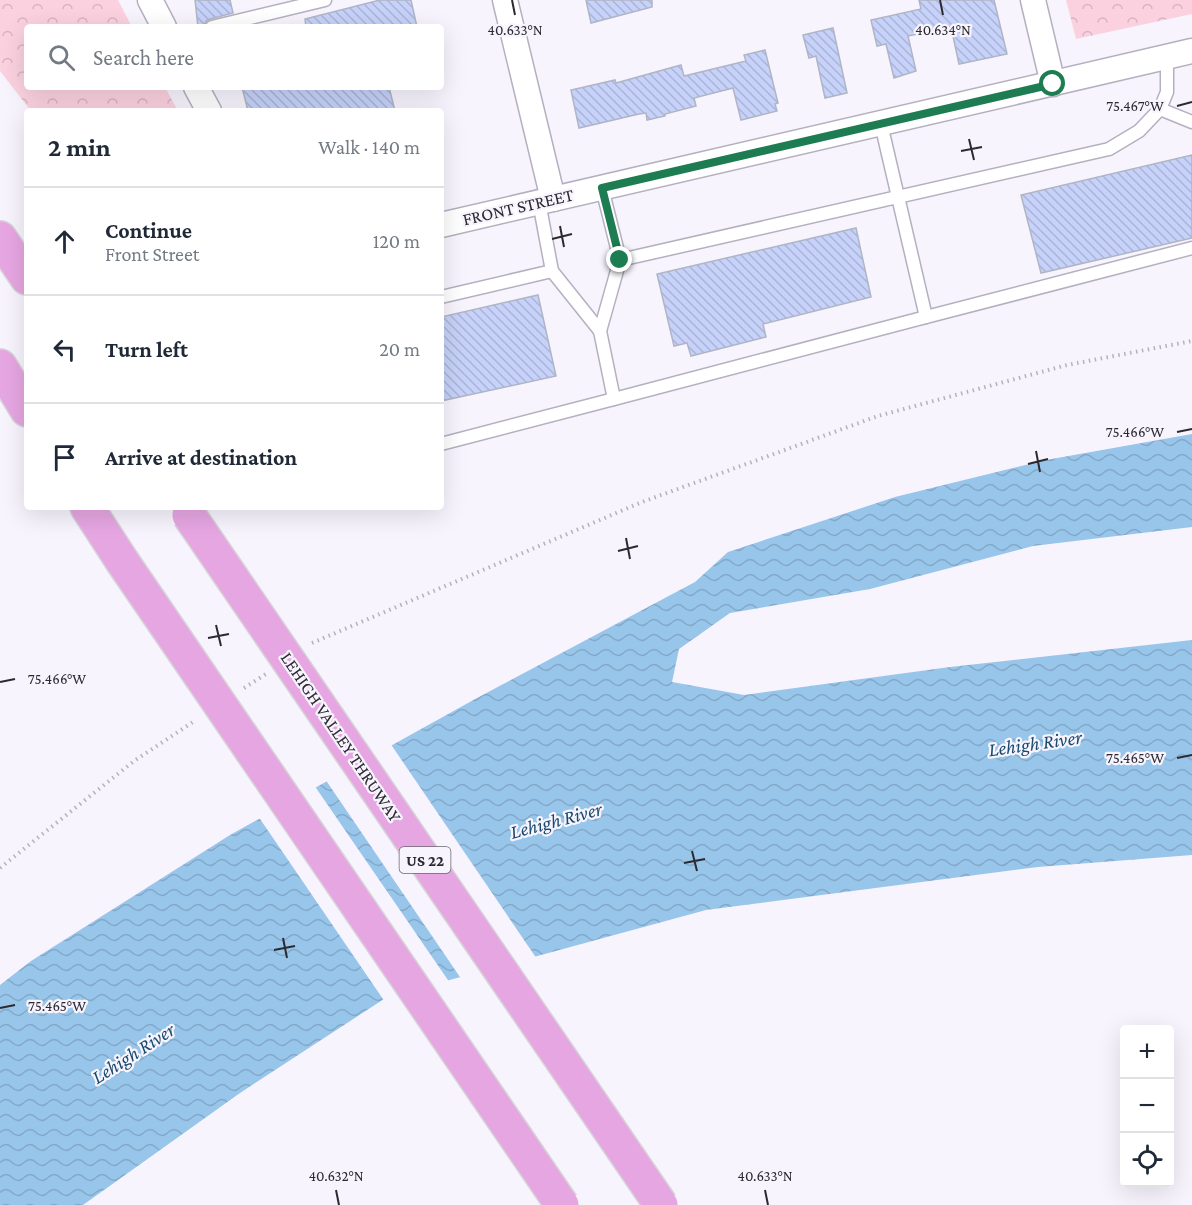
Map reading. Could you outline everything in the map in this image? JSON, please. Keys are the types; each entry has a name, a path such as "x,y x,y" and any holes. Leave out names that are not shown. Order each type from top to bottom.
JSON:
{"highway":[{"path":"0,238 24,274"},
{"path":"0,366 24,405"},
{"path":"89,510 562,1205"},
{"name":"LEHIGH VALLEY THRUWAY","path":"187,511 661,1205"}],"street":[{"path":"150,0 162,24"},
{"path":"505,0 546,201"},
{"path":"1033,0 1053,84"},
{"name":"FRONT STREET","path":"444,224 1192,51"},
{"path":"198,90 207,108"}],"lane":[{"path":"225,24 325,0"},
{"path":"620,260 1109,149 1139,131 1160,109 1167,92 1167,57"},
{"path":"1160,109 1192,122"},
{"path":"880,124 926,316"},
{"path":"600,331 620,260 602,188"},
{"path":"546,201 552,271 600,331 614,399"},
{"path":"444,443 1192,248"},
{"path":"444,296 552,271"}],"path":[{"path":"305,648 314,642 642,502 878,416 1068,364 1192,341"},
{"path":"238,692 267,673"},
{"path":"0,868 134,761 201,717"}],"green space":[{"path":"0,0 118,0 130,24 24,24 24,90 167,90 176,108 29,108 0,71"},
{"path":"1066,0 1192,0 1192,14 1076,39"}],"water":[{"name":"Lehigh River","path":"1192,434 1192,527 1033,546 870,589 730,613 679,649 672,682 744,695 950,667 1192,640 1192,855 1038,867 706,910 387,997 240,1093 83,1205 0,1205 0,985 31,961 230,835 477,698 695,582 728,552 895,497 1046,460"}],"pier":[{"path":"390,743 537,959 462,980 325,779"},
{"path":"314,785 450,983 385,1002 258,816"}],"building":[{"path":"195,0 230,0 233,13 210,19 205,24 198,24"},
{"path":"380,0 411,0 416,24 306,24 305,19"},
{"path":"586,0 652,0 652,7 591,23"},
{"path":"919,0 994,0 1007,54 959,64 951,27 908,36 916,71 894,78 886,44 877,46 871,20 921,9"},
{"path":"833,28 847,93 825,98 816,56 809,58 803,35"},
{"path":"765,50 778,103 775,104 777,111 741,120 733,88 694,98 696,106 665,114 665,116 647,120 646,113 579,128 571,90 615,80 616,83 681,65 684,76 746,61 744,55"},
{"path":"243,90 390,90 394,108 247,108"},
{"path":"1192,155 1192,238 1041,273 1021,195"},
{"path":"856,228 871,297 763,324 766,337 691,356 687,343 674,346 657,274"},
{"path":"538,295 556,376 444,400 444,316"}],"route":[{"path":"620,260 602,188 1053,84"}]}
